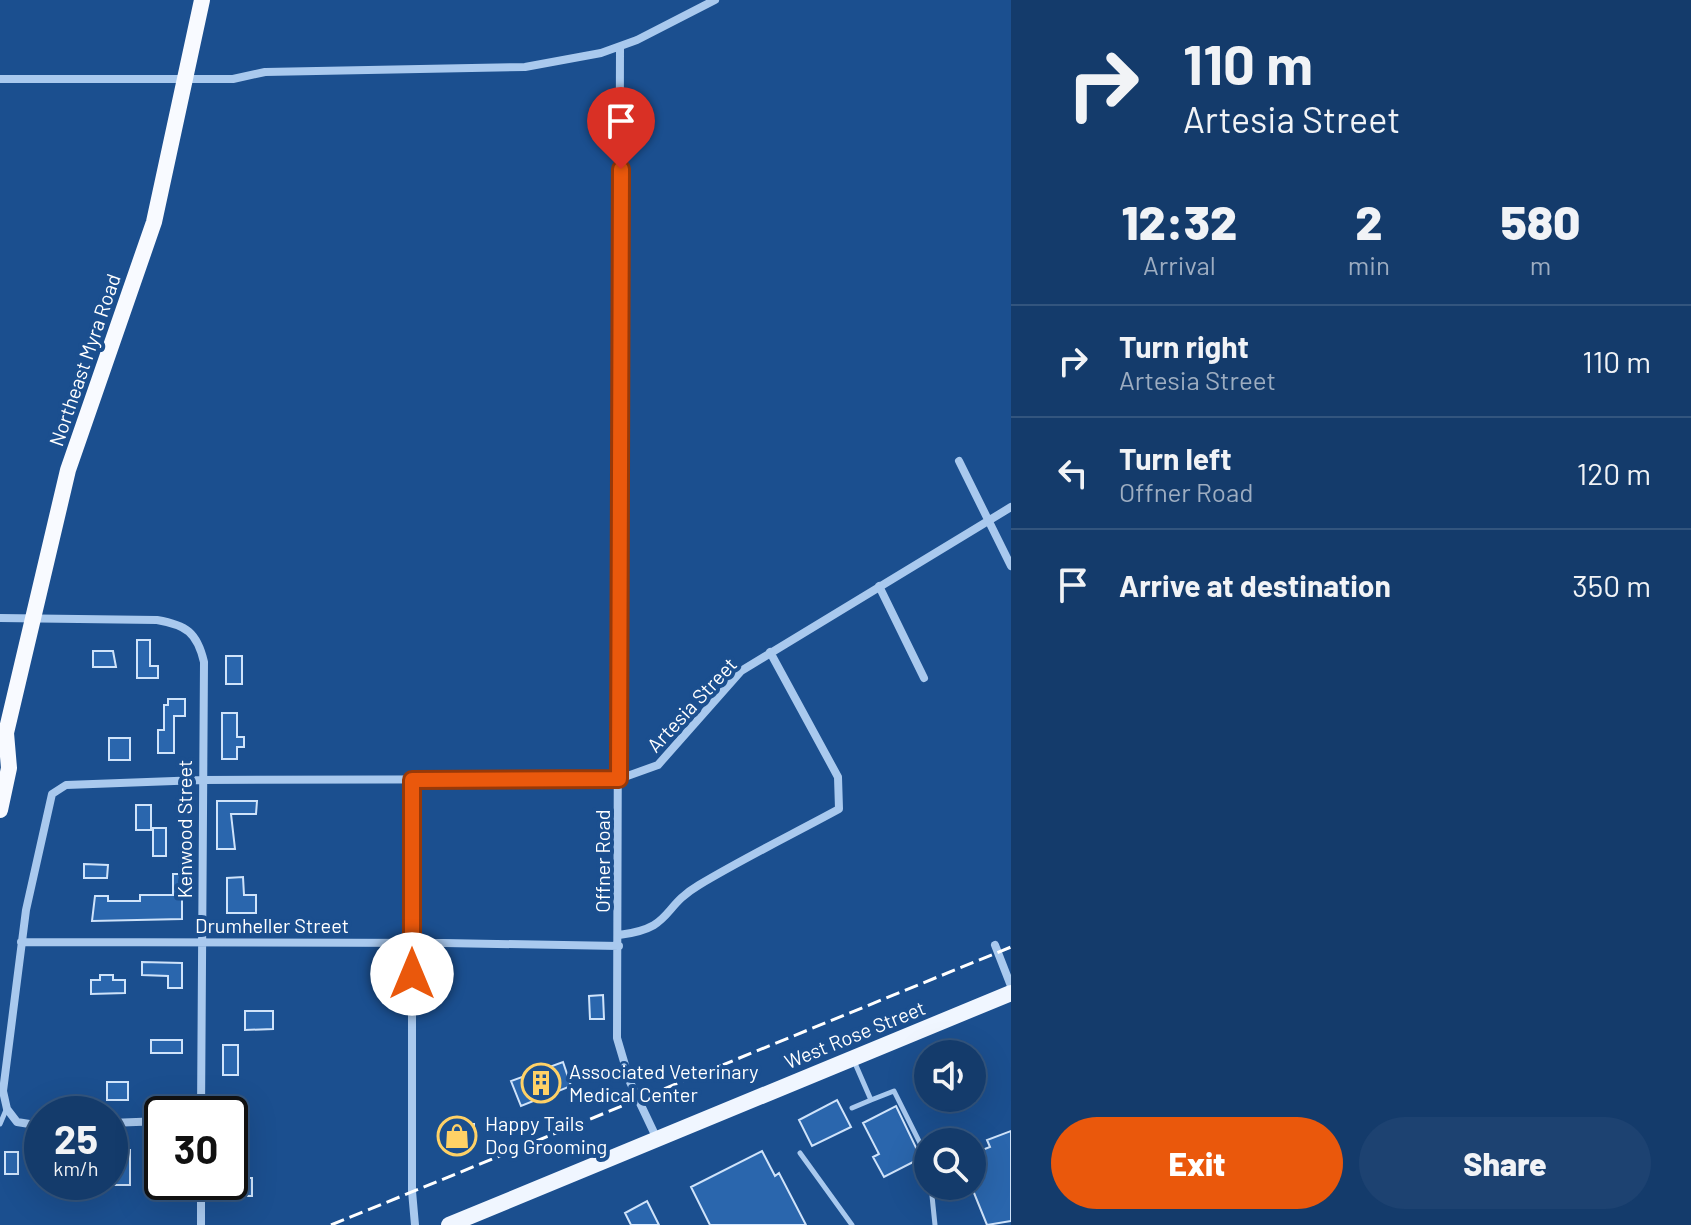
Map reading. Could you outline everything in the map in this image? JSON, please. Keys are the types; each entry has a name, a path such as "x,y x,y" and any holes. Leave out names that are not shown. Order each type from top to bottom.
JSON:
{"highway":[{"name":"Northeast Myra Road","path":"0,810 9,768 3,738 68,470 154,222 202,0"}],"main road":[{"name":"West Rose Street","path":"449,1225 1011,993"}],"street":[{"path":"0,79 233,79 265,72 515,68 590,56 620,47 715,0"},
{"name":"Offner Road","path":"620,47 617,1038 630,1082 657,1139"},
{"path":"959,461 1011,566"},
{"name":"Artesia Street","path":"21,942 52,794 66,785 201,780 619,779 658,765 741,671 1011,507"},
{"path":"879,586 924,678"},
{"path":"0,618 34,618"},
{"name":"Kenwood Street","path":"34,618 157,620 180,624 199,641 204,662 201,1096"},
{"path":"619,935 646,931 661,922 696,886 839,809 838,777 770,652"},
{"path":"412,780 412,1191 415,1225"},
{"path":"21,942 3,1091 7,1109 17,1122 24,1123"},
{"name":"Drumheller Street","path":"21,942 619,946"},
{"path":"995,945 1011,986"},
{"path":"201,1200 201,1225"}],"lane":[{"path":"853,1058 871,1100"},
{"path":"852,1108 894,1091 914,1131"},
{"path":"0,1124 7,1109"},
{"path":"800,1153 852,1225"},
{"path":"932,1200 935,1225"}],"building":[{"path":"137,640 150,640 150,666 158,666 158,678 137,678"},
{"path":"93,651 113,651 116,667 93,667"},
{"path":"226,656 242,656 242,684 226,684"},
{"path":"168,699 185,699 185,716 174,716 174,753 158,753 158,730 164,730 164,705 168,705"},
{"path":"222,713 237,713 237,737 244,737 244,747 237,747 237,759 222,759"},
{"path":"109,738 130,738 130,760 109,760"},
{"path":"217,801 257,801 256,814 231,814 235,849 217,849"},
{"path":"136,805 151,805 151,830 136,830"},
{"path":"153,828 166,828 166,856 153,856"},
{"path":"84,864 108,865 107,878 84,878"},
{"path":"173,874 187,874 187,896 182,896 182,919 92,921 95,896 108,896 108,901 140,901 140,895 173,895"},
{"path":"243,877 244,895 256,895 256,913 227,913 227,878"},
{"path":"142,962 182,963 182,988 168,988 168,976 142,975"},
{"path":"100,975 113,975 113,980 125,980 125,993 91,994 91,980 100,980"},
{"path":"603,995 604,1019 590,1019 589,996"},
{"path":"245,1011 273,1011 273,1029 245,1030"},
{"path":"151,1040 182,1040 182,1053 151,1053"},
{"path":"223,1045 238,1045 238,1075 223,1075"},
{"name":"Associated Veterinary Medical Center","path":"563,1062 571,1086 521,1106 511,1081"},
{"path":"107,1082 128,1082 128,1096 107,1096"},
{"path":"837,1100 851,1127 812,1146 799,1120"},
{"path":"896,1106 914,1143 914,1162 884,1177 873,1157 879,1154 863,1123"},
{"name":"Happy Tails Dog Grooming","path":"448,1124 474,1124 474,1141 440,1145 441,1131"},
{"path":"1011,1131 1011,1221 987,1225 977,1200 986,1200 986,1149 990,1147 987,1140"},
{"path":"128,1150 130,1150 128,1185"},
{"path":"762,1151 775,1176 779,1173 806,1225 710,1225 691,1187"},
{"path":"5,1152 18,1152 18,1174 5,1174"},
{"path":"248,1178 252,1178 252,1196 248,1196"},
{"path":"647,1201 659,1225 631,1225 625,1213"}],"railway":[{"path":"331,1225 1011,947"}],"place":[{"name":"Associated Veterinary Medical Center","path":"541,1083"},
{"name":"Happy Tails Dog Grooming","path":"457,1136"}],"route":[{"path":"412,974 412,780 619,779 621,169"}]}
